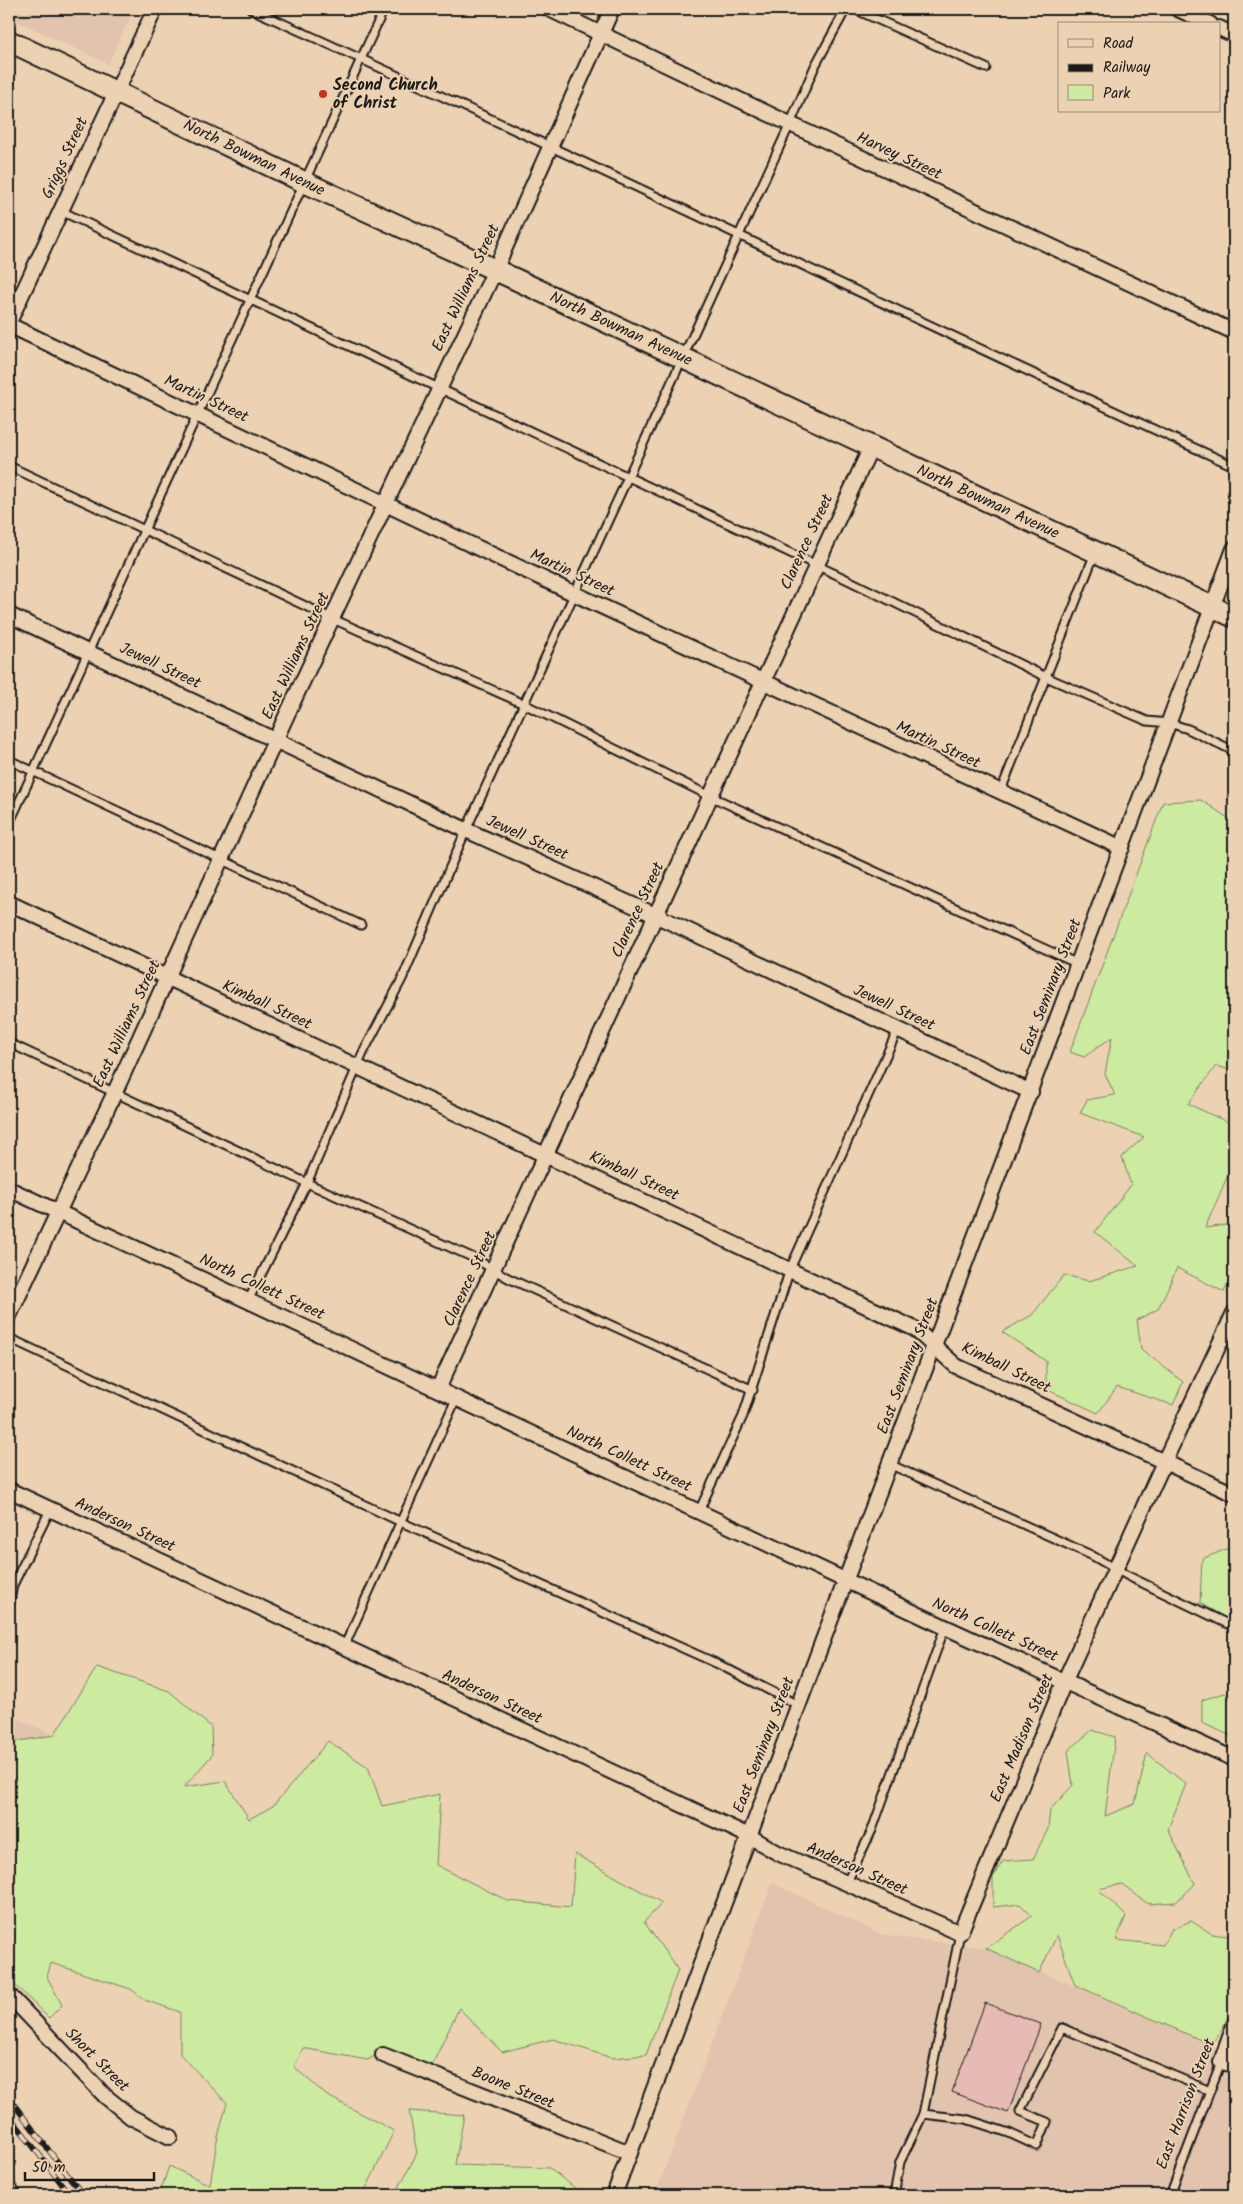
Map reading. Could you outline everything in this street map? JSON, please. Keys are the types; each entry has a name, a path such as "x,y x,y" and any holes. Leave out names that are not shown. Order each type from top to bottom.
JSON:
{"street":[{"name":"Griggs Street","path":"9,323 155,9"},
{"name":"Harvey Street","path":"550,9 790,124 1234,332"},
{"name":"East Williams Street","path":"9,1316 60,1212 276,739 440,388 612,9"},
{"path":"1178,9 1206,22"},
{"path":"1220,28 1234,35"},
{"name":"North Bowman Avenue","path":"9,41 304,182 1234,617"},
{"name":"Martin Street","path":"9,323 386,505 1000,793 1122,848"},
{"name":"Clarence Street","path":"438,1389 870,447"},
{"name":"East Seminary Street","path":"614,2195 1234,549"},
{"name":"Jewell Street","path":"9,615 466,830 655,915 1031,1092"},
{"name":"Kimball Street","path":"9,903 915,1329 956,1366 1234,1494"},
{"name":"North Collett Street","path":"9,1189 945,1627 1234,1759"},
{"name":"East Madison Street","path":"960,1933 1064,1680 1234,1313"},
{"name":"Anderson Street","path":"9,1490 749,1836 778,1853 960,1933"},
{"name":"Short Street","path":"9,1995 105,2096 131,2116 170,2138"},
{"name":"East Harrison Street","path":"1228,2064 1234,2026"},
{"name":"Boone Street","path":"383,2055 630,2153"},
{"path":"9,2189 13,2195"}],"lane":[{"path":"251,9 551,146 1017,367 1234,466"},
{"path":"9,824 384,9"},
{"path":"248,1301 307,1183 357,1066 402,979 466,830 740,234 815,66 846,9"},
{"path":"854,9 986,68"},
{"path":"60,211 250,298 628,478 816,565 1046,677 1147,722 1169,724 1188,729 1234,750"},
{"path":"9,466 333,619 524,704 710,796 1079,964"},
{"path":"1000,793 1095,552"},
{"path":"9,760 361,924"},
{"path":"699,1512 753,1390 790,1269 898,1029"},
{"path":"9,1043 307,1183 474,1258 493,1271 753,1390"},
{"path":"9,1338 400,1522 718,1664 798,1705"},
{"path":"344,1647 457,1397"},
{"path":"889,1464 1091,1555 1234,1627"},
{"path":"9,1607 13,1585 50,1510"},
{"path":"846,1884 872,1830 945,1627"},
{"name":"East Madison Street","path":"894,2195 900,2162 924,2114 960,1933"},
{"path":"924,2114 966,2119 1009,2133 1037,2146 1047,2122 1020,2111 1062,2028 1210,2091"},
{"name":"East Harrison Street","path":"1170,2195 1210,2091 1228,2064"}],"shaded area":[{"path":"9,9 134,9 108,64 9,17"},
{"path":"9,1715 54,1735 14,1779 9,1804"},
{"path":"772,1883 883,1935 986,1948 1210,2044 1234,2080 1234,2195 655,2195"}],"green space":[{"path":"1201,800 1234,822 1234,1071 1216,1066 1188,1104 1234,1125 1234,1161 1205,1228 1234,1224 1234,1270 1224,1292 1177,1268 1158,1309 1137,1320 1141,1349 1183,1382 1173,1405 1117,1387 1098,1413 1046,1389 1046,1361 1002,1332 1032,1315 1064,1275 1089,1281 1138,1266 1095,1232 1131,1185 1122,1157 1144,1137 1080,1113 1087,1100 1115,1095 1105,1074 1112,1037 1084,1057 1070,1052 1163,802"},
{"path":"1234,1546 1234,1623 1200,1603 1202,1559"},
{"path":"97,1667 169,1691 211,1727 212,1755 184,1787 225,1781 249,1819 273,1806 328,1741 368,1767 382,1806 440,1794 436,1865 508,1901 571,1907 575,1854 662,1903 644,1922 678,1970 646,2055 612,2058 553,2039 502,2052 459,2008 431,2067 389,2049 367,2060 303,2048 294,2067 326,2095 394,2131 363,2195 161,2195 169,2166 210,2185 217,2141 227,2103 180,2054 180,2012 145,2000 131,1989 51,1963 47,1977 62,2005 49,2018 9,1979 9,1804 14,1779 9,1777 9,1740 14,1742 54,1735"},
{"path":"1225,1693 1234,1702 1234,1737 1202,1723 1202,1700"},
{"path":"1092,1730 1115,1737 1105,1816 1135,1804 1147,1753 1186,1784 1168,1829 1195,1884 1176,1902 1148,1904 1122,1884 1098,1889 1126,1916 1116,1940 1163,1945 1172,1929 1191,1921 1212,1934 1234,1937 1234,1979 1230,2008 1226,2022 1210,2044 1075,1985 1057,1935 1039,1973 986,1948 1032,1916 1020,1904 993,1907 993,1877 1003,1861 1033,1859 1048,1829 1050,1810 1073,1785 1068,1751"},
{"path":"409,2111 464,2115 455,2165 549,2168 580,2192 578,2195 395,2195 417,2153"}],"building":[{"path":"985,2003 1041,2024 1008,2113 952,2092"}],"railway":[{"path":"9,2098 83,2195"},
{"path":"9,2115 70,2195"}],"place":[{"name":"Second Church of Christ","path":"323,94"}]}
